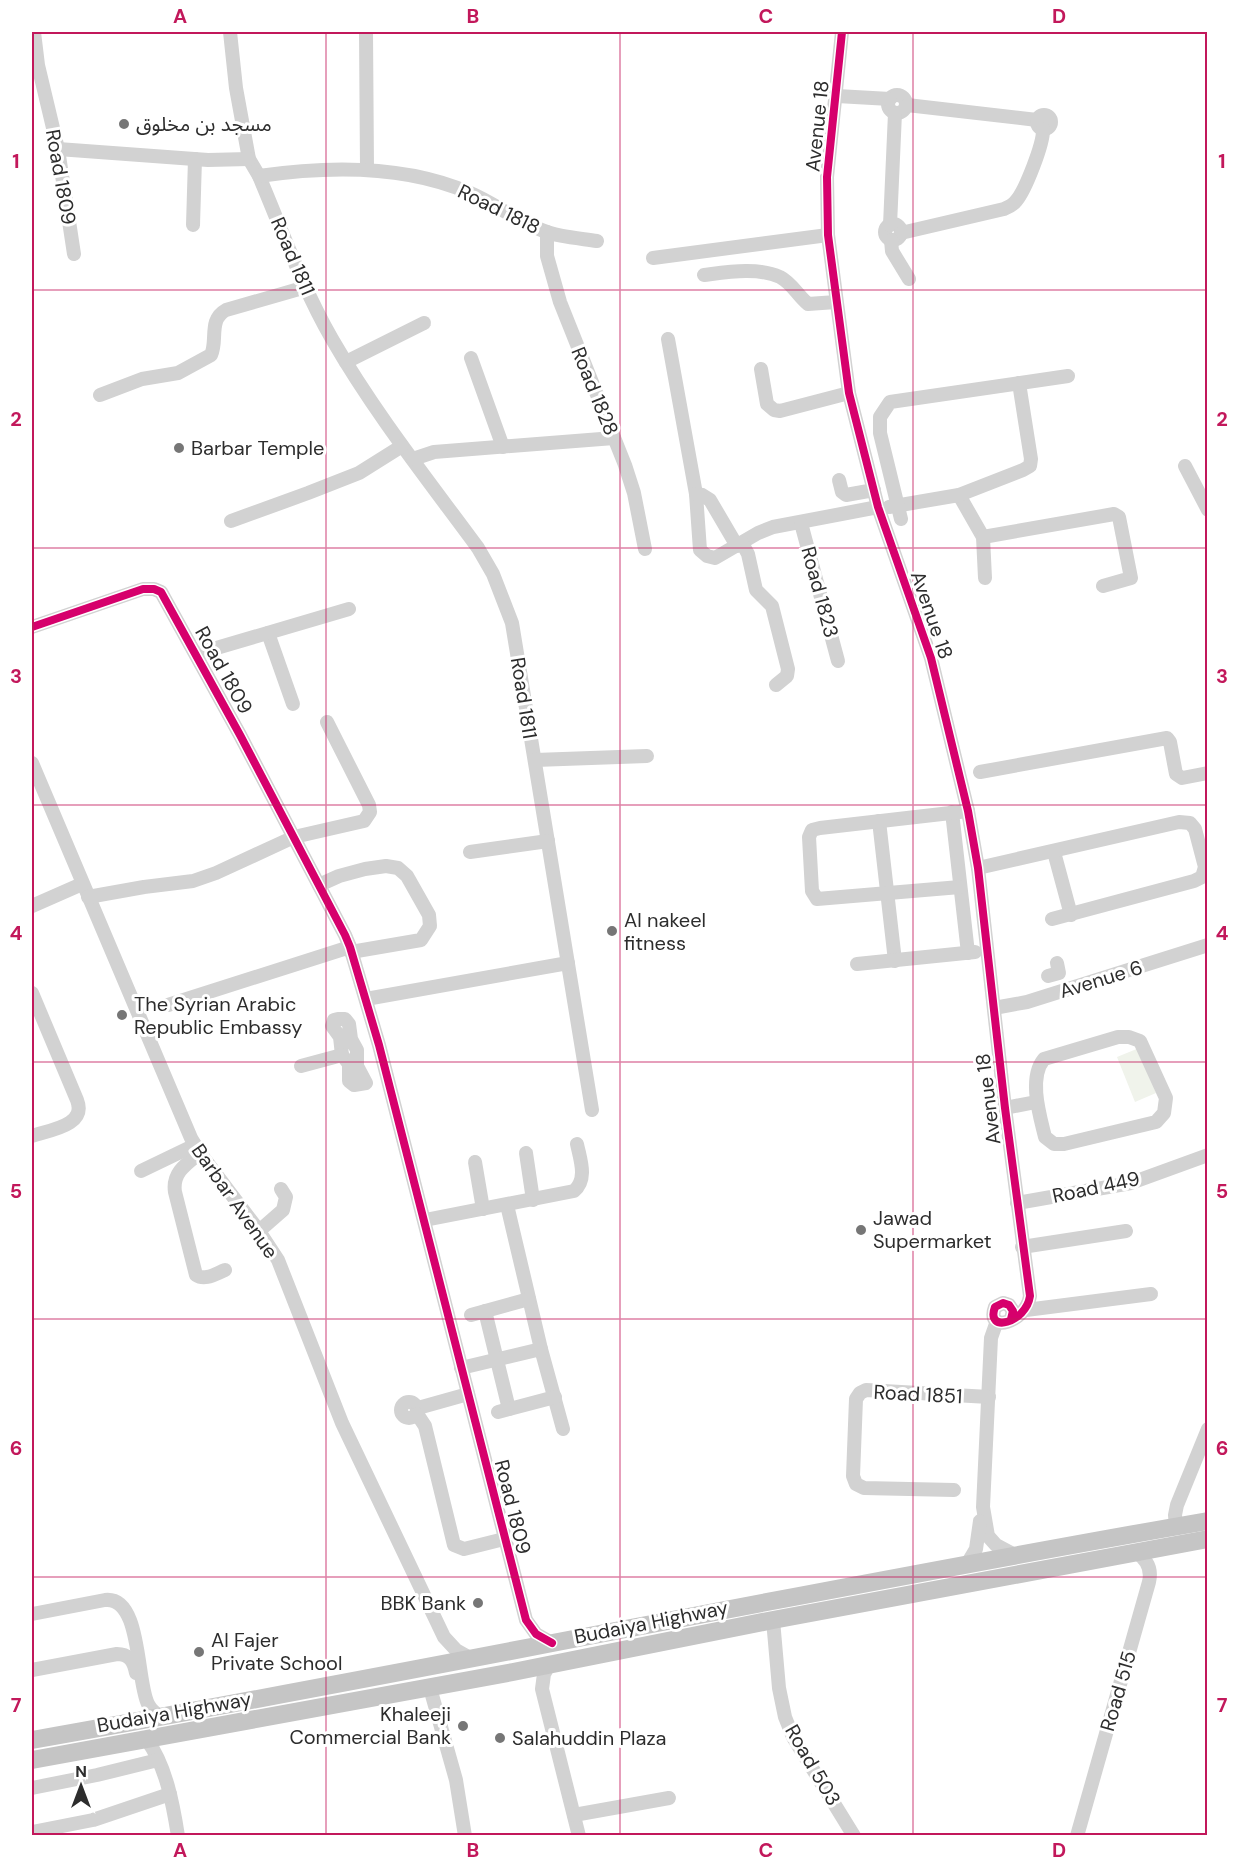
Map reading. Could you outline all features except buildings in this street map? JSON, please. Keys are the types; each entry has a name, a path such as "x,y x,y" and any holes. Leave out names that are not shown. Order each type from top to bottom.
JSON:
{"main road":[{"name":"Budaiya Highway","path":"32,1740 437,1666 1015,1555 1208,1521"},
{"name":"Budaiya Highway","path":"32,1760 430,1688 773,1620 1208,1539"},
{"path":"615,1631 619,1650"}],"street":[{"name":"Road 1809","path":"34,32 35,64 58,149 74,254"},
{"name":"Road 1811","path":"230,32 236,88 249,159 259,176 306,287 330,336 346,362 402,446 478,548 493,574 512,623 592,1110"},
{"path":"366,32 367,169"},
{"name":"Avenue 18","path":"842,32 827,177 828,235 849,393 878,508 931,658 968,811 978,868 1005,1108 1030,1296 1026,1310"},
{"path":"836,100 895,105 1040,125 1042,143 1022,192 1013,204 1004,209 894,233"},
{"path":"895,105 892,251 909,279"},
{"path":"58,149 195,159 249,159"},
{"path":"193,225 195,159"},
{"name":"Road 1818","path":"259,176 302,169 367,169 419,177 472,193 528,225 547,232 597,241"},
{"name":"Road 1828","path":"547,232 547,256 560,302 630,479 645,549"},
{"path":"653,258 828,235"},
{"path":"704,275 732,272 768,274 790,284 808,304 836,302"},
{"path":"100,395 142,379 178,373 211,355 215,322 226,310 306,287"},
{"path":"346,362 424,323"},
{"path":"668,339 696,494 699,546 706,556 715,558 765,530 878,508 899,512 959,495 1030,466 1031,459 1019,383"},
{"path":"471,358 503,447"},
{"path":"761,369 767,404 774,410 780,411 849,393"},
{"path":"899,512 880,433 880,417 890,402 1068,376"},
{"path":"413,459 434,452 614,438"},
{"path":"231,521 359,472 402,446"},
{"path":"1185,466 1208,510"},
{"path":"839,480 846,495 874,490"},
{"path":"696,494 710,501 748,554 756,590 772,606 788,669 787,676 776,685"},
{"path":"959,495 983,537 985,578"},
{"path":"983,537 1114,513 1119,517 1131,578 1103,586"},
{"name":"Road 1823","path":"801,523 838,661"},
{"name":"Road 1809","path":"32,627 143,590 154,589 160,592 196,654 294,837 350,950 379,1045 425,1220 526,1620 524,1635 518,1650"},
{"name":"Road 1809","path":"196,654 349,609"},
{"path":"268,633 293,704"},
{"path":"88,897 144,887 181,884 205,878 294,837 360,822 366,818 370,812 368,802 327,722"},
{"path":"980,772 1167,738 1170,742 1176,774 1179,777 1208,773"},
{"path":"535,760 647,756"},
{"name":"Barbar Avenue","path":"32,764 197,1149 278,1260 342,1423 444,1637 456,1650 472,1659"},
{"path":"960,887 820,900 814,897 812,891 809,837 812,830 820,828 968,811"},
{"path":"952,812 968,953"},
{"path":"879,821 894,961"},
{"path":"978,868 1179,822 1190,823 1196,829 1205,867 1202,877 1052,920"},
{"path":"470,852 548,841"},
{"path":"1054,852 1071,915"},
{"path":"168,1005 350,950 421,940 430,926 429,915 407,876 392,866 352,872 319,885"},
{"path":"32,906 82,884"},
{"name":"Avenue 6","path":"994,1008 1019,1004 1208,945"},
{"path":"857,964 986,951"},
{"path":"366,999 568,963"},
{"path":"1054,971 1064,990"},
{"path":"32,993 77,1100 79,1110 71,1123 32,1136"},
{"path":"1118,1037 1129,1037 1140,1041 1166,1098 1164,1113 1156,1122 1064,1144 1054,1143 1045,1137 1036,1102 1039,1065 1044,1059 1118,1037"},
{"path":"345,1038 351,1059 372,1081"},
{"path":"301,1066 351,1059 379,1045"},
{"path":"1005,1108 1036,1102"},
{"path":"425,1220 571,1192 580,1186 582,1174 577,1143"},
{"path":"141,1171 197,1149"},
{"path":"197,1149 176,1175 175,1192 196,1275 206,1278 225,1270"},
{"path":"526,1153 533,1200"},
{"name":"Road 449","path":"1017,1203 1131,1183 1208,1155"},
{"path":"475,1162 483,1209"},
{"path":"259,1231 283,1210 286,1197 281,1189"},
{"path":"507,1205 541,1349 563,1429"},
{"path":"1022,1247 1126,1231"},
{"path":"967,1564 976,1549 983,1507 992,1332 1029,1288"},
{"path":"1006,1317 1026,1310 1151,1294"},
{"path":"471,1315 529,1299"},
{"path":"485,1311 497,1359 504,1411 555,1397"},
{"path":"461,1368 541,1349"},
{"name":"Road 1851","path":"954,1490 864,1488 856,1484 853,1476 856,1399 866,1390 989,1397"},
{"path":"468,1394 417,1411 425,1426 454,1545 464,1549 504,1539"},
{"path":"1176,1526 1174,1515 1177,1505 1208,1429"},
{"path":"983,1507 988,1536 996,1545 1015,1555"},
{"name":"Road 515","path":"1077,1836 1150,1577 1147,1563 1135,1552"},
{"path":"32,1614 105,1600 114,1600 125,1608 134,1637 147,1700 152,1710 161,1717"},
{"path":"526,1620 536,1634 552,1643"},
{"name":"Road 503","path":"773,1620 779,1688 785,1717 793,1737 854,1836"},
{"path":"32,1670 116,1654 122,1651 134,1637"},
{"path":"437,1666 444,1637"},
{"path":"116,1654 129,1657 135,1666 141,1701 135,1722"},
{"path":"549,1665 544,1674 542,1689 579,1836"},
{"path":"513,1672 532,1680 542,1689"},
{"path":"430,1688 456,1780 465,1836"},
{"path":"147,1740 158,1760 170,1794 178,1836"},
{"path":"32,1788 158,1760"},
{"path":"32,1832 93,1820 170,1794"},
{"path":"574,1815 669,1798"}],"shaded area":[{"path":"1139,1048 1156,1093 1135,1102 1117,1057"}],"cycle path":[{"path":"842,32 827,177 828,235 849,393 878,507 931,658 968,811 978,868 1005,1108 1030,1296 1021,1313 1007,1322 1001,1323 996,1320 993,1315 995,1307 1003,1303 1009,1305 1013,1311 1011,1319"},
{"path":"32,627 143,589 154,589 161,592 240,735 345,935 379,1045 526,1620 536,1634 552,1643"}],"place":[{"name":"مسجد بن مخلوق","path":"124,124"},
{"name":"Barbar Temple","path":"179,448"},
{"name":"Al nakeel fitness","path":"612,931"},
{"name":"The Syrian Arabic Republic Embassy","path":"122,1015"},
{"name":"Jawad Supermarket","path":"861,1230"},
{"name":"BBK Bank","path":"478,1603"},
{"name":"Al Fajer Private School","path":"199,1652"},
{"name":"Khaleeji Commercial Bank","path":"463,1726"},
{"name":"Salahuddin Plaza","path":"500,1738"}]}
